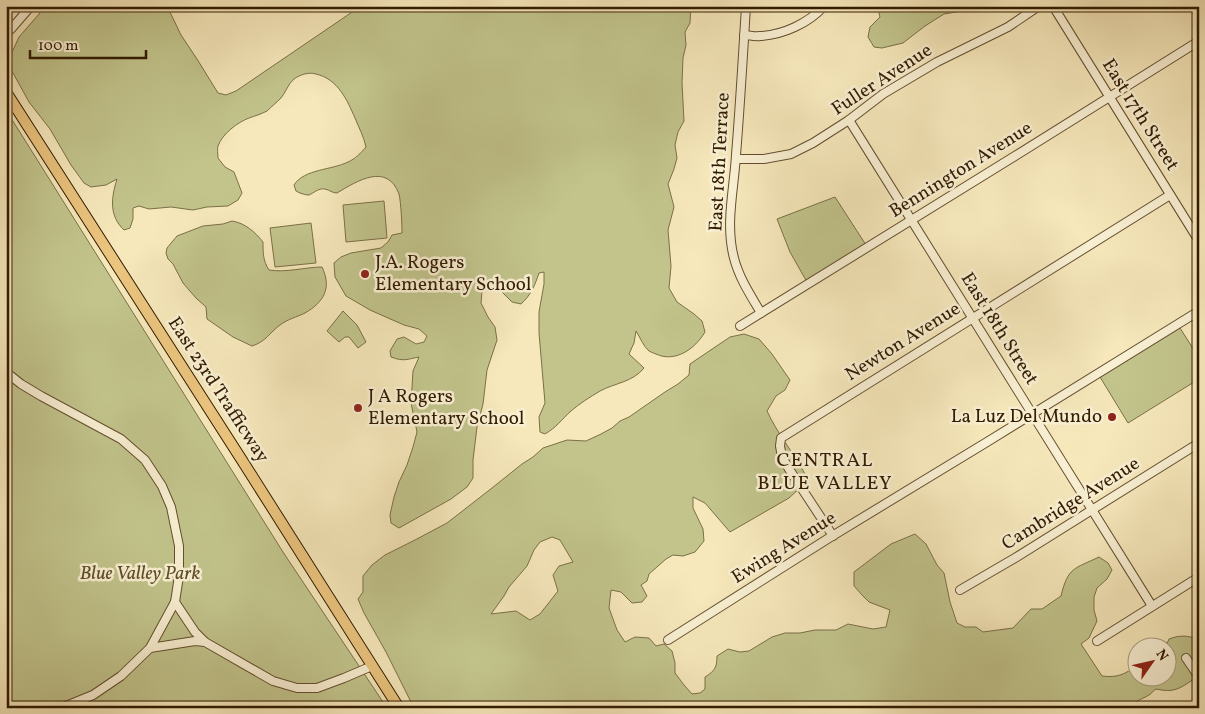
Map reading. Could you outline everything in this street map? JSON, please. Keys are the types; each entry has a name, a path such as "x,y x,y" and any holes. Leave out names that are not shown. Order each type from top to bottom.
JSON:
{"main road":[{"name":"East 23rd Trafficway","path":"6,92 399,708"}],"street":[{"path":"6,34 31,6"},
{"name":"East 18th Terrace","path":"746,6 730,226 734,258 744,284 761,313"},
{"path":"744,35 758,36 783,32 802,23 824,6"},
{"name":"Fuller Avenue","path":"736,158 764,159 791,154 813,143 850,120 882,94 937,62 1008,27 1039,6"},
{"name":"East 17th Street","path":"1052,6 1199,241"},
{"path":"1194,6 1199,15"},
{"name":"Bennington Avenue","path":"740,326 1199,40"},
{"name":"East 18th Street","path":"850,120 1152,606"},
{"name":"Newton Avenue","path":"833,536 782,457 781,438 1170,195"},
{"name":"Ewing Avenue","path":"668,640 833,536 1199,311"},
{"path":"6,372 21,384 121,440 145,460 162,486 171,507 179,546 179,576 175,602 150,648 121,676 93,696 61,708"},
{"name":"Cambridge Avenue","path":"960,590 1199,444"},
{"path":"1096,641 1199,577"},
{"path":"175,602 195,632 206,642 272,681 297,688 318,688 372,666"},
{"path":"150,648 195,640 206,642"},
{"path":"1186,658 1199,677"}],"green space":[{"path":"46,6 167,6 181,35 218,93 226,95 236,91 361,6 691,6 690,23 685,32 686,45 683,58 684,121 678,132 675,145 677,158 668,184 674,207 668,230 671,266 669,288 677,302 702,321 705,332 690,349 670,357 649,351 636,331 634,343 629,354 644,368 640,373 624,382 600,391 571,411 553,429 545,434 540,432 539,417 545,403 539,333 539,312 544,272 539,273 532,290 521,304 512,302 499,289 487,285 482,291 481,303 495,327 497,340 487,370 483,404 477,427 473,478 467,487 451,499 399,528 391,523 390,515 394,497 407,465 417,432 411,403 413,371 419,357 406,360 399,359 391,357 390,351 397,339 404,337 416,344 424,342 427,336 419,329 404,325 370,310 346,296 335,277 334,263 341,257 351,253 381,248 392,235 402,233 399,194 394,184 379,176 362,180 337,193 323,189 306,195 296,191 294,185 304,176 311,173 351,161 366,147 352,111 341,91 324,77 313,73 302,75 292,81 281,98 267,111 235,125 227,133 218,146 218,158 225,167 234,172 242,193 238,200 228,206 193,210 171,207 149,209 139,206 133,208 133,219 130,228 124,230 116,219 113,206 113,193 117,179 106,185 91,187 84,183 50,129 29,102 10,68 8,61 19,37"},
{"path":"872,6 965,6 962,11 944,14 903,43 882,48 874,47 868,37 870,27 880,17 878,9"},
{"name":"Blue Valley Park","path":"6,110 283,552 387,708 6,708"},
{"path":"835,197 866,245 807,282 790,252 777,219"},
{"path":"384,201 387,238 346,242 343,205"},
{"path":"232,221 249,228 263,242 264,260 269,270 282,271 322,267 325,275 326,288 324,294 312,309 283,323 265,339 252,346 233,337 207,319 206,307 183,283 166,253 167,248 177,236 203,226"},
{"path":"311,223 316,263 275,267 270,228"},
{"path":"343,311 357,325 366,342 358,348 349,337 345,337 339,342 327,331"},
{"path":"1180,328 1199,358 1199,379 1128,423 1100,377"},
{"path":"744,334 759,339 790,380 785,390 776,396 767,411 805,474 800,488 789,498 730,532 705,503 693,497 693,508 703,529 704,541 695,552 683,556 673,555 649,574 647,581 641,585 647,596 642,602 632,603 621,592 611,590 609,608 617,630 625,642 635,637 649,638 656,646 664,644 672,651 675,673 692,694 700,693 705,689 705,677 715,668 717,656 728,649 740,652 749,651 772,637 785,633 836,630 848,624 873,629 886,627 890,610 869,602 863,596 854,586 854,572 891,544 915,534 926,544 937,565 944,573 957,623 965,627 976,627 983,632 1013,628 1031,609 1042,609 1061,596 1066,579 1073,570 1099,557 1108,563 1112,570 1107,579 1097,588 1094,597 1094,610 1097,621 1089,638 1081,644 1102,676 1121,675 1128,671 1128,686 1178,686 1178,637 1184,636 1199,640 1199,652 1194,660 1194,679 1176,689 1167,691 1156,689 1137,701 1130,708 414,708 358,599 363,592 363,576 372,565 385,555 447,523 543,448 567,440 586,441 629,417 689,375 690,364 730,337","holes":["552,537 560,540 573,562 559,566 553,575 558,591 540,614 530,620 516,611 491,614 509,587 527,566 540,542"]}],"place":[{"name":"J.A. Rogers Elementary School","path":"365,274"},
{"name":"J A Rogers Elementary School","path":"358,408"},
{"name":"La Luz Del Mundo","path":"1112,417"}],"district":[{"name":"CENTRAL BLUE VALLEY","path":"825,472"}]}
